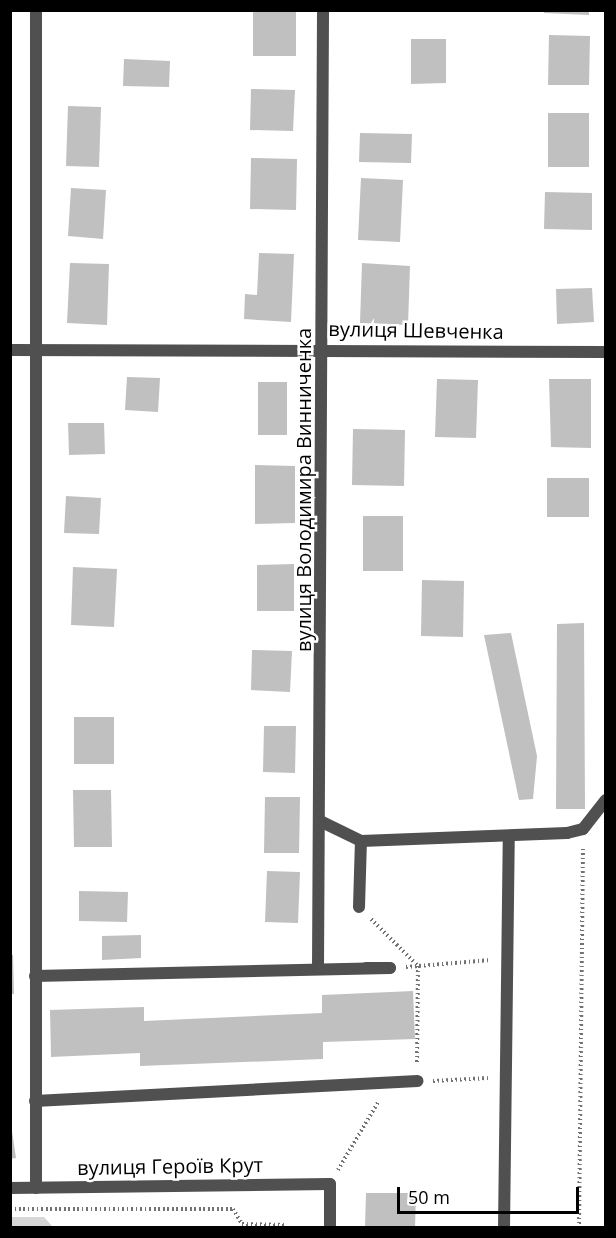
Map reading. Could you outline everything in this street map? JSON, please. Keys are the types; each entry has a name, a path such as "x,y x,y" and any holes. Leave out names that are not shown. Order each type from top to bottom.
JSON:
{"street":[{"path":"36,10 33,350 36,1188"},
{"name":"вулиця Володимира Винниченка","path":"318,969 324,349 322,10"},
{"name":"вулиця Шевченка","path":"10,350 324,349 606,352"},
{"path":"320,821 361,840 510,837 583,829 606,800"},
{"path":"504,1227 510,837"},
{"path":"360,907 361,840"},
{"path":"366,968 390,968"},
{"path":"35,976 390,968"},
{"path":"35,1101 417,1082"},
{"path":"330,1184 330,1227"},
{"name":"вулиця Героїв Крут","path":"10,1188 330,1184"}],"path":[{"path":"579,1227 583,829"},
{"path":"360,907 418,966 417,1082 507,1077"},
{"path":"390,968 508,959"},
{"path":"330,1184 389,1083"},
{"path":"10,1209 233,1209 242,1224 287,1225"}],"shaded area":[{"path":"11,1217 44,1217 53,1227 11,1227"}],"building":[{"path":"544,10 589,10 589,15 544,13"},
{"path":"253,12 296,12 296,56 253,56"},
{"path":"549,35 590,36 589,85 548,85"},
{"path":"411,39 446,39 446,83 411,84"},
{"path":"124,59 170,61 169,87 123,86"},
{"path":"251,89 295,90 293,131 250,130"},
{"path":"68,106 101,107 99,167 66,166"},
{"path":"548,113 589,113 589,167 548,167"},
{"path":"360,133 412,134 411,163 359,162"},
{"path":"251,158 297,159 296,210 250,209"},
{"path":"361,178 403,180 400,242 358,240"},
{"path":"71,188 106,190 103,239 68,236"},
{"path":"545,192 592,193 592,230 544,229"},
{"path":"259,253 294,254 291,322 244,319 245,294 257,295"},
{"path":"70,263 109,264 107,325 67,323"},
{"path":"362,263 410,266 408,325 360,323"},
{"path":"592,288 594,322 557,324 556,289"},
{"path":"127,377 160,378 158,412 125,410"},
{"path":"437,379 478,380 476,438 435,437"},
{"path":"549,379 591,379 591,448 551,447"},
{"path":"258,382 287,382 287,435 258,435"},
{"path":"68,423 104,423 105,454 69,455"},
{"path":"353,429 405,430 404,486 352,485"},
{"path":"255,465 295,466 295,523 255,524"},
{"path":"547,478 589,478 589,517 547,517"},
{"path":"66,496 101,498 99,534 64,533"},
{"path":"363,516 403,516 403,571 363,571"},
{"path":"294,564 294,611 257,611 257,565"},
{"path":"73,567 117,569 114,627 71,625"},
{"path":"422,580 464,581 463,637 421,636"},
{"path":"584,623 585,809 556,809 557,624"},
{"path":"511,633 537,756 533,799 519,800 484,635"},
{"path":"252,650 292,651 290,692 251,690"},
{"path":"74,717 114,717 114,764 74,764"},
{"path":"264,726 296,726 295,773 263,772"},
{"path":"73,790 111,790 112,847 74,847"},
{"path":"265,797 300,797 299,853 264,853"},
{"path":"267,871 300,872 298,923 265,922"},
{"path":"79,891 128,892 127,922 79,921"},
{"path":"141,935 141,958 102,960 102,936"},
{"path":"10,955 13,955 14,994 10,994"},
{"path":"413,991 415,1039 323,1042 323,1059 140,1066 140,1053 51,1057 50,1010 144,1007 144,1021 322,1013 322,995"},
{"path":"10,1118 16,1158 10,1159"},
{"path":"366,1193 416,1193 415,1228 365,1228"}]}
